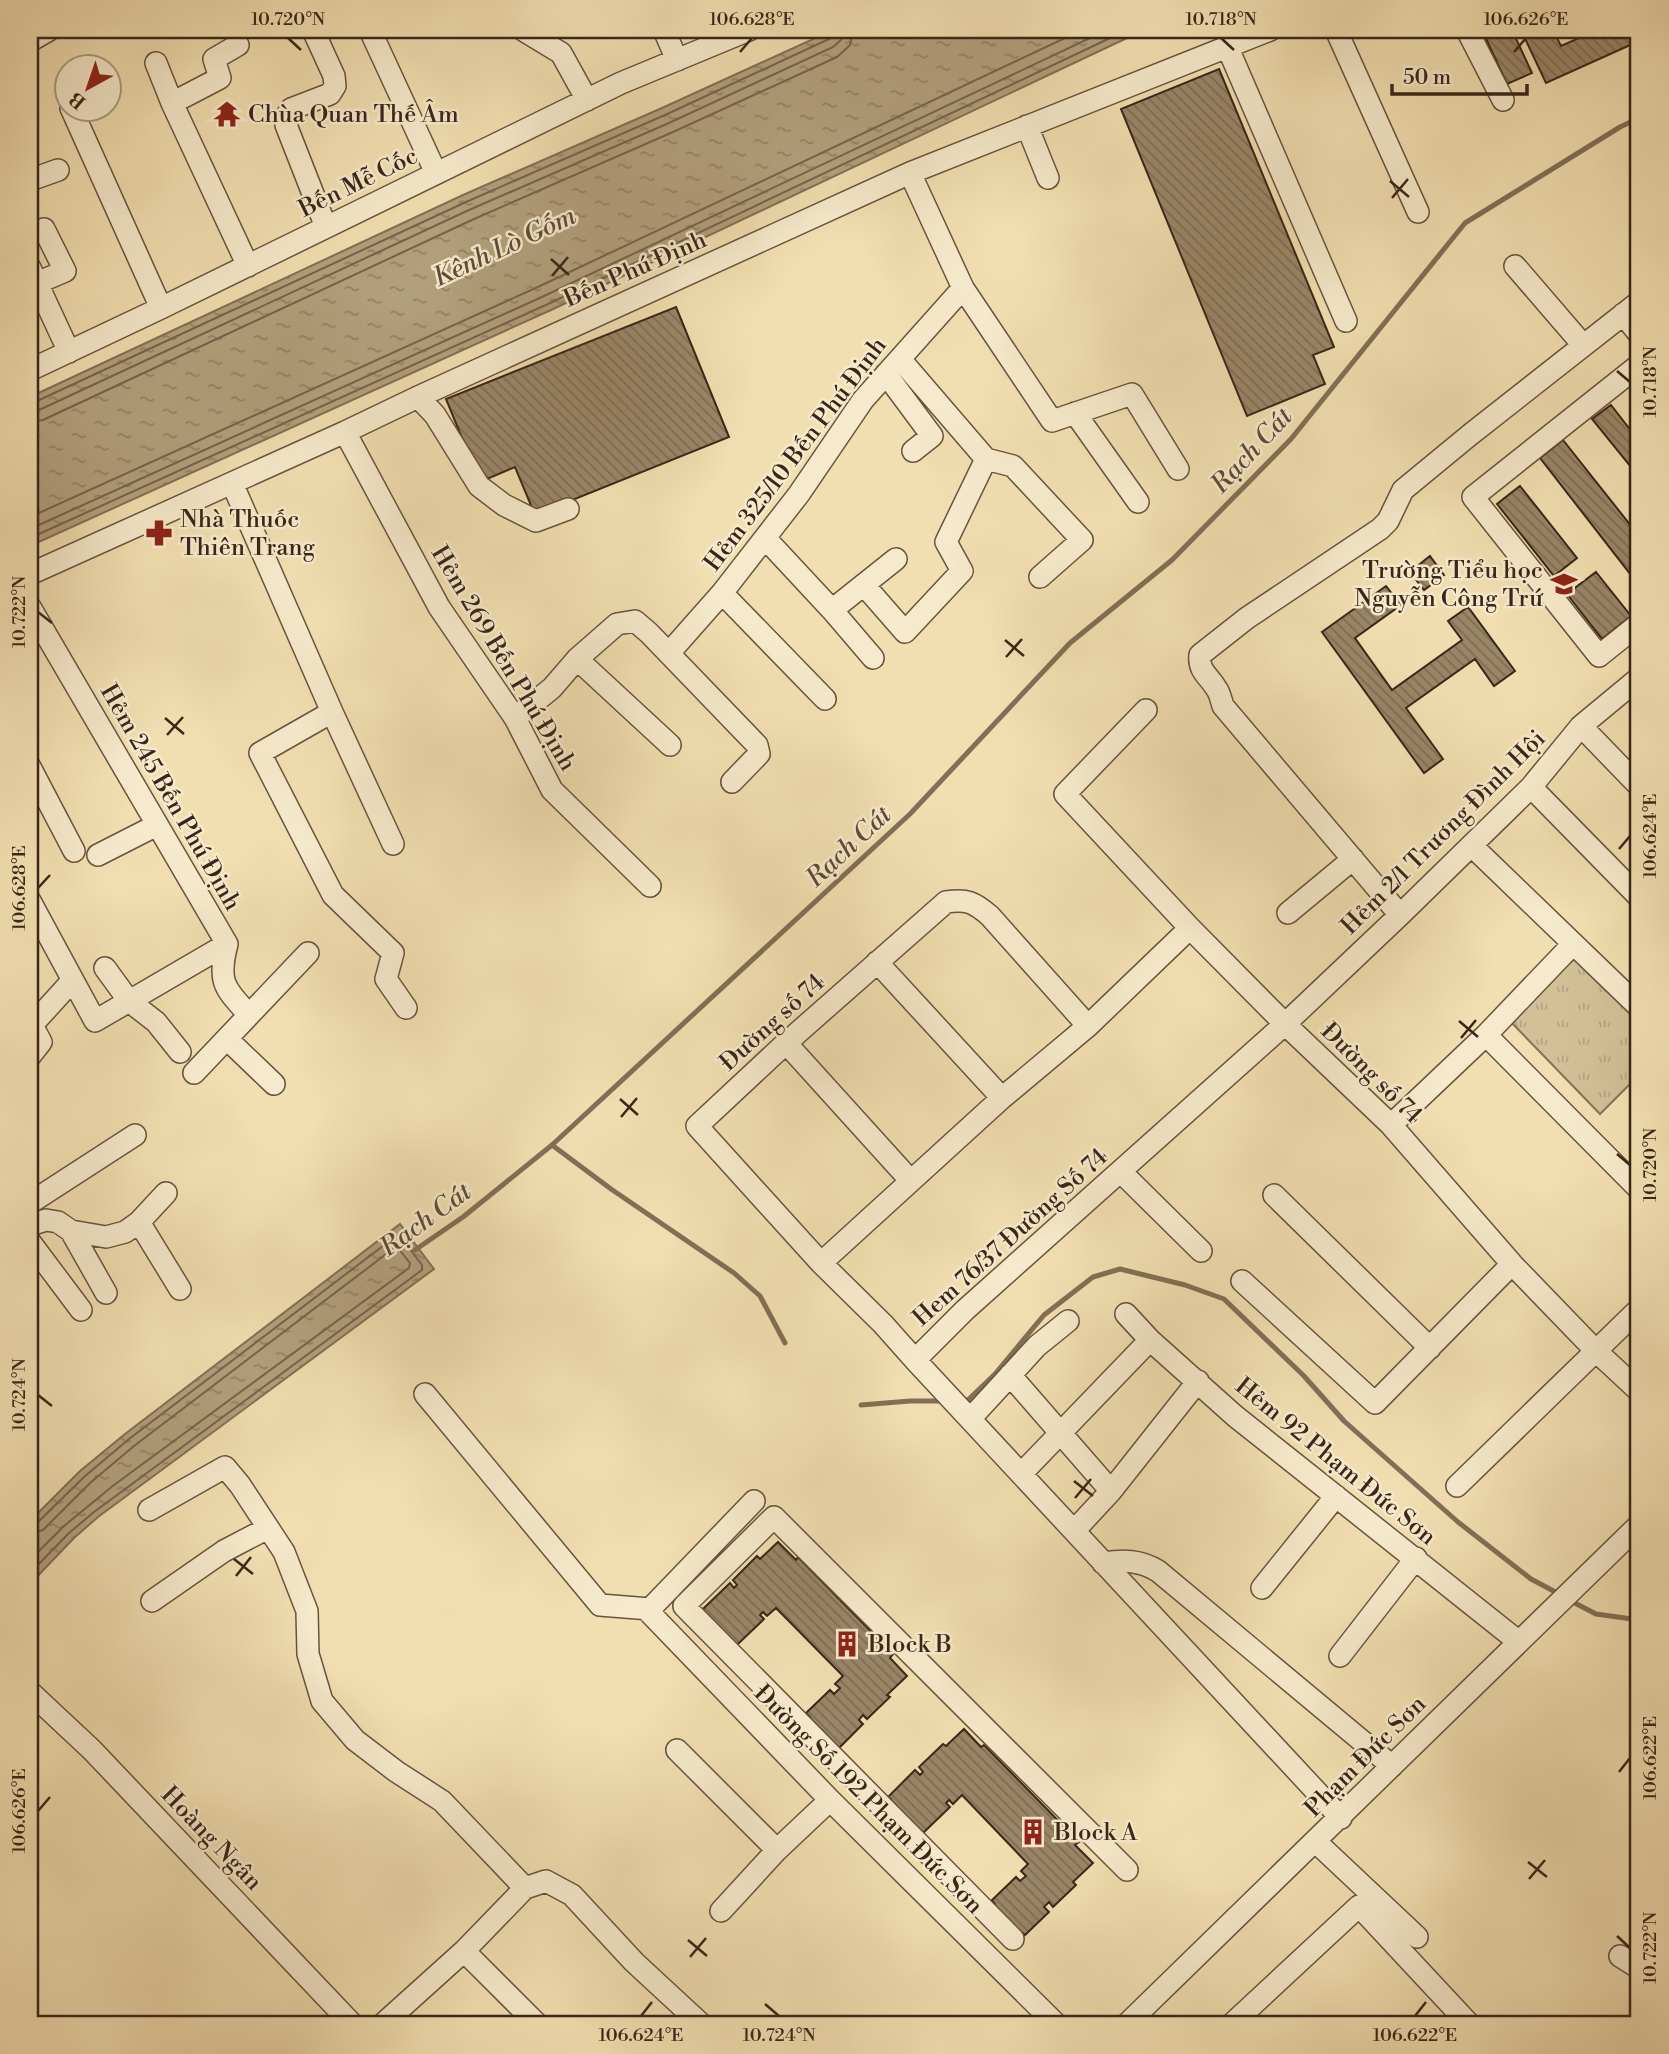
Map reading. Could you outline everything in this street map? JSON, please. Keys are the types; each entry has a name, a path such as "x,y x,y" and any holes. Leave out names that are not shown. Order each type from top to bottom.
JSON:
{"street":[{"path":"313,30 334,76 335,86 330,94 291,109 286,117 286,125 326,227"},
{"path":"370,30 436,173"},
{"path":"523,30 561,52"},
{"path":"561,30 561,52 587,100"},
{"path":"664,30 677,60"},
{"name":"Bến Mễ Cốc","path":"30,370 621,83 749,30"},
{"name":"Bến Phú Định","path":"30,574 910,173 1270,30"},
{"path":"1336,30 1418,212"},
{"path":"1467,30 1503,100"},
{"path":"172,103 220,78 214,59 237,45"},
{"path":"1227,46 1346,321"},
{"path":"156,63 248,266"},
{"path":"77,122 161,308"},
{"path":"1027,126 1048,177"},
{"path":"30,180 58,170"},
{"path":"910,173 963,288 1052,421 1132,394 1178,469"},
{"path":"44,229 65,271 33,276 69,352"},
{"path":"1515,266 1583,345"},
{"name":"Hẻm 325/10 Bến Phú Định","path":"669,653 722,593 799,494 863,400 963,288"},
{"path":"1400,915 1223,706 1219,691 1202,670 1200,655 1247,618 1380,528 1388,521 1403,490 1631,308 1639,334"},
{"path":"1639,365 1474,498 1599,656 1639,624"},
{"path":"893,366 932,436 913,451"},
{"path":"893,366 986,459 1013,466 1082,540 1040,577"},
{"path":"418,397 435,415 479,486 505,505 536,521 568,509"},
{"path":"1075,413 1138,502"},
{"name":"Hẻm 269 Bến Phú Định","path":"345,432 439,607 515,718 552,790 650,886"},
{"path":"864,585 905,632 962,571 946,542 986,459"},
{"path":"232,483 393,844"},
{"path":"765,538 873,658"},
{"path":"832,610 896,559"},
{"path":"722,593 825,699"},
{"name":"Hẻm 245 Bến Phú Định","path":"30,607 227,944 94,1021 30,901"},
{"path":"515,718 552,688 577,659 617,624 635,621 757,745 759,754 732,782"},
{"path":"577,659 670,745"},
{"name":"Hẻm 2/1 Trương Đình Hội","path":"1285,1024 1531,787 1581,726 1639,678"},
{"name":"Đường số 74","path":"1146,710 1065,794 1190,928 1391,1125 1512,1264 1596,1351 1639,1391"},
{"path":"332,712 260,753 333,895 393,953 386,979 406,1008"},
{"path":"1581,726 1639,786"},
{"path":"30,767 74,851"},
{"path":"1531,787 1639,897"},
{"path":"98,855 157,825"},
{"path":"1472,846 1639,1007"},
{"path":"1288,913 1353,859"},
{"name":"Đường số 74","path":"697,1126 786,1043 946,902 970,902 990,916 1088,1026"},
{"path":"821,1263 1002,1098 1088,1026 1190,928"},
{"path":"227,944 223,968 225,988 249,1015"},
{"path":"1391,1125 1486,1035 1573,944"},
{"path":"194,1073 308,953"},
{"path":"877,962 1002,1098"},
{"path":"106,968 129,1001 156,1022 180,1052"},
{"path":"30,1056 41,1042 33,1025 72,981"},
{"name":"Hem 76/37 Đường Số 74","path":"697,1126 821,1263 915,1360 965,1310 1285,1024"},
{"path":"1486,1035 1639,1189"},
{"path":"227,1039 274,1084"},
{"path":"786,1043 910,1180"},
{"path":"30,1203 135,1135"},
{"path":"1121,1172 1201,1251"},
{"path":"30,1225 46,1220 58,1222 71,1231 106,1237 125,1232 139,1222 166,1193"},
{"path":"1274,1195 1430,1348"},
{"path":"139,1222 180,1289"},
{"path":"71,1231 106,1293"},
{"path":"30,1242 81,1310"},
{"path":"1242,1281 1375,1403 1512,1264"},
{"path":"1457,1486 1639,1309"},
{"name":"Hẻm 92 Phạm Đức Sơn","path":"1126,1314 1150,1340 1235,1416 1519,1642"},
{"path":"970,1419 1037,1346 1068,1321"},
{"path":"1021,1474 1150,1340"},
{"path":"915,1360 1341,1818"},
{"path":"1010,1375 1111,1491"},
{"path":"1074,1531 1111,1491 1198,1381"},
{"path":"425,1394 600,1605 650,1609 754,1501"},
{"path":"149,1510 225,1467 284,1552 307,1611 308,1654 322,1702 355,1740 442,1801 524,1888"},
{"path":"1262,1588 1336,1496"},
{"path":"1013,1939 684,1606 774,1517 1127,1870"},
{"name":"Phạm Đức Sơn","path":"1127,2024 1639,1525"},
{"path":"152,1601 225,1551 268,1528"},
{"path":"1340,1656 1416,1558"},
{"path":"1103,1563 1146,1563 1158,1571 1392,1766"},
{"name":"Đường Số 192 Phạm Đức Sơn","path":"646,1609 830,1800 1056,2024"},
{"name":"Hoàng Ngân","path":"30,1692 92,1750 352,2024"},
{"path":"677,1750 777,1850"},
{"path":"721,1911 777,1850 830,1800"},
{"path":"1316,1842 1417,1937"},
{"path":"383,2024 464,1951 524,1888 546,1881 572,1895 634,1962 701,2024"},
{"path":"945,1914 967,1893"},
{"path":"1232,2024 1359,1906 1469,2024"},
{"path":"464,1951 537,2024"},
{"path":"1620,1956 1639,1968"}],"green space":[{"path":"1576,954 1639,1019 1639,1075 1600,1114 1509,1020"}],"water":[{"name":"Kênh Lò Gốm","path":"833,30 1144,30 551,310 30,546 30,397 463,195"},
{"path":"400,1224 434,1269 98,1517 30,1584 30,1521 80,1471"}],"building":[{"path":"1482,30 1512,30 1532,73 1507,84"},
{"path":"1521,30 1553,30 1561,46 1597,30 1639,30 1639,41 1546,83"},
{"path":"1219,69 1334,347 1313,355 1325,384 1247,416 1121,109"},
{"path":"676,307 729,437 535,515 515,467 480,482 446,399"},
{"path":"1639,391 1639,410 1630,398"},
{"path":"1611,405 1639,441 1639,477 1592,419"},
{"path":"1563,440 1639,536 1639,569 1631,575 1540,458"},
{"path":"1520,486 1577,558 1554,576 1497,504"},
{"path":"1430,556 1444,575 1424,590 1410,572"},
{"path":"1596,572 1631,616 1602,639 1567,594"},
{"path":"1386,586 1401,605 1355,638 1392,690 1462,640 1448,621 1468,607 1515,671 1494,686 1475,659 1406,708 1443,759 1424,773 1322,632"},
{"name":"Block B","path":"778,1542 796,1560 798,1557 893,1654 890,1658 907,1676 867,1719 863,1715 859,1720 863,1724 839,1748 807,1719 810,1717 806,1713 830,1690 834,1694 840,1688 835,1684 843,1676 776,1608 767,1616 763,1612 760,1615 764,1619 737,1645 703,1614 703,1609 730,1583 734,1588 737,1585 733,1580 757,1556 760,1559"},
{"name":"Block A","path":"964,1729 981,1747 984,1745 1079,1842 1075,1845 1093,1863 1073,1882 1076,1885 1053,1907 1049,1902 1044,1907 1049,1912 1025,1935 1023,1933 1021,1936 993,1907 995,1904 992,1900 1016,1877 1020,1881 1026,1876 1021,1871 1028,1864 962,1795 953,1804 949,1800 946,1803 950,1807 923,1833 919,1829 917,1831 888,1802 891,1799 888,1797 915,1770 920,1775 923,1772 919,1767"}],"waterway":[{"name":"Rạch Cát","path":"415,1250 463,1217 552,1145 910,814 1070,643 1172,560 1291,439 1465,223 1620,127 1639,118"},
{"path":"552,1145 734,1273 760,1296 785,1343"},
{"path":"960,1400 968,1400 995,1374 1044,1315 1093,1277 1120,1269 1185,1285 1224,1299 1304,1376 1344,1421 1458,1522 1531,1579 1561,1595"},
{"path":"861,1405 943,1401"},
{"path":"1569,1600 1596,1614 1639,1620"}],"place":[{"name":"Chùa Quan Thế Âm","path":"227,114"},
{"name":"Nhà Thuốc Thiên Trang","path":"159,533"},
{"name":"Trường Tiểu học Nguyễn Công Trứ","path":"1564,584"},
{"name":"Block B","path":"847,1644"},
{"name":"Block A","path":"1033,1832"}]}
